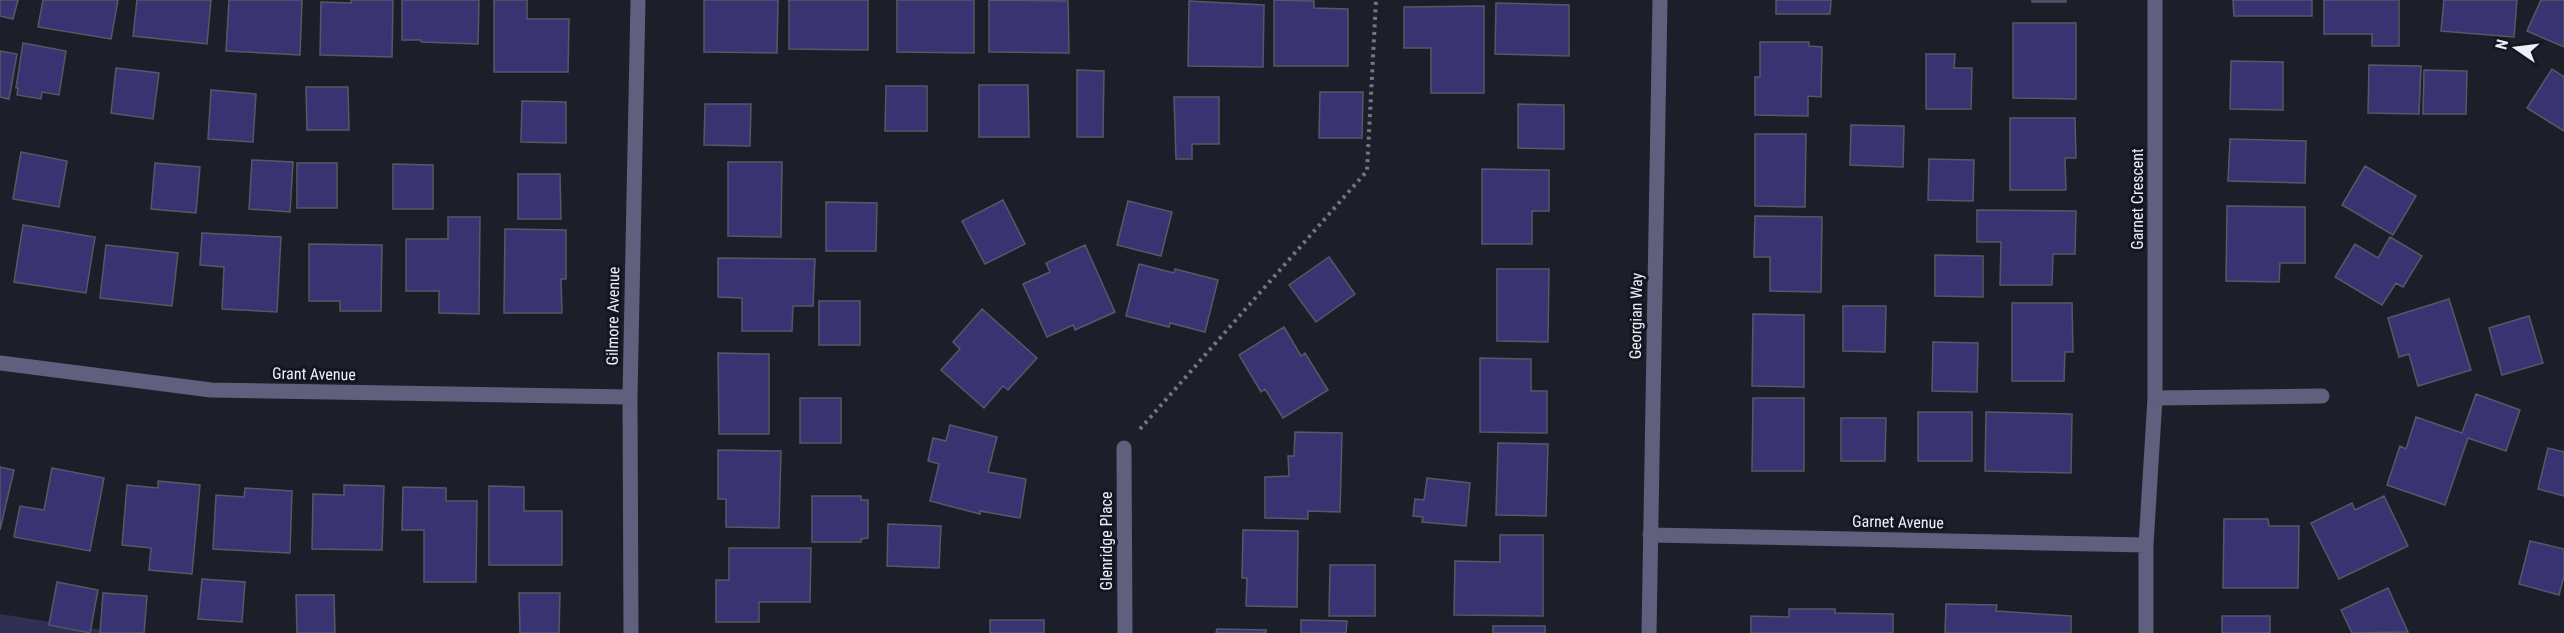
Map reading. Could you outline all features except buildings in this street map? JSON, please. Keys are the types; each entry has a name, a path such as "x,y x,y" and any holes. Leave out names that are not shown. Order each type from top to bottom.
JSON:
{"street":[{"name":"Gilmore Avenue","path":"631,633 630,397 638,0"},
{"name":"Georgian Way","path":"1649,633 1660,0"},
{"name":"Garnet Crescent","path":"2146,633 2146,545 2155,398 2155,0"},
{"name":"Grant Avenue","path":"0,363 211,390 630,397"},
{"path":"2155,398 2322,396"},
{"name":"Glenridge Place","path":"1124,448 1125,633"},
{"name":"Garnet Avenue","path":"1650,535 2146,545"}],"path":[{"path":"1124,448 1367,171 1376,0"}],"shaded area":[{"path":"0,614 120,633 0,633"}]}
